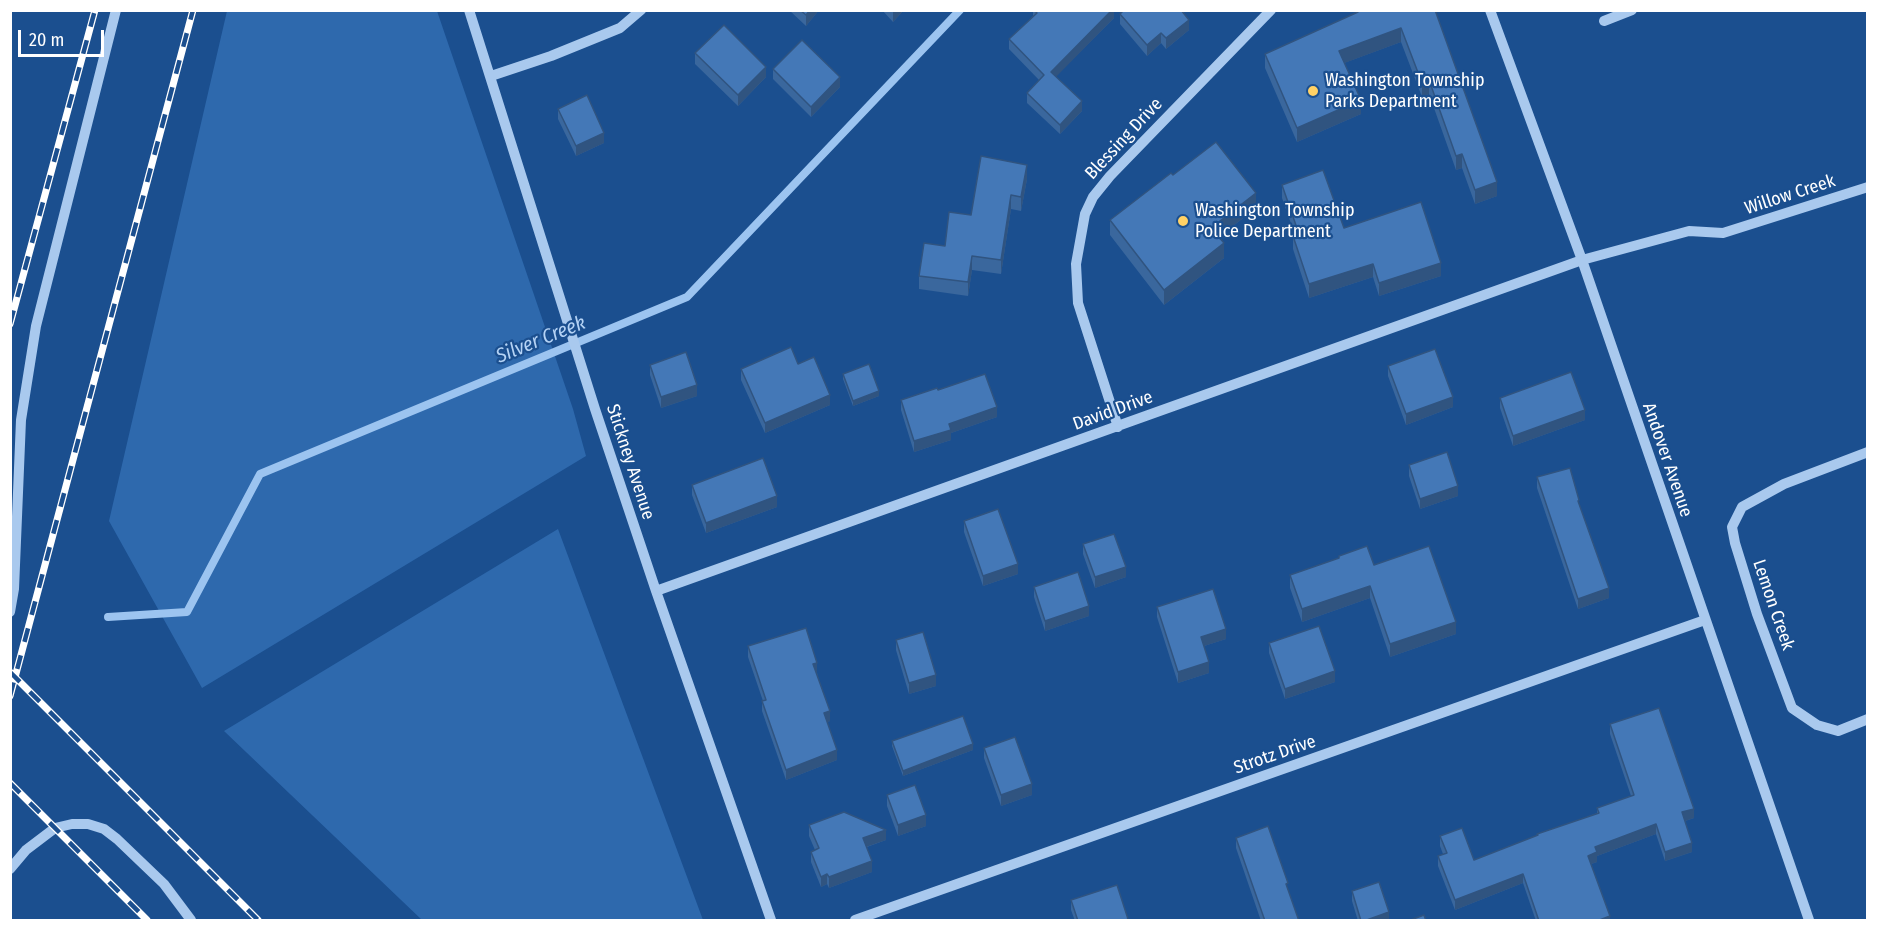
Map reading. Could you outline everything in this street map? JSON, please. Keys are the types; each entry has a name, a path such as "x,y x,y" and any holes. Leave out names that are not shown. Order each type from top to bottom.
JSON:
{"street":[{"path":"10,612 14,589 21,420 36,326 116,10"},
{"name":"Stickney Avenue","path":"469,10 595,409 771,921"},
{"path":"491,76 551,56 620,28 641,10"},
{"name":"Blessing Drive","path":"1118,427 1078,303 1077,248 1084,214 1110,176 1272,10"},
{"name":"Andover Avenue","path":"1490,10 1582,260 1809,921"},
{"path":"1604,21 1632,10"},
{"name":"Willow Creek","path":"1723,234 1868,188"},
{"name":"David Drive","path":"656,591 1582,260 1689,231 1723,234"},
{"name":"Lemon Creek","path":"1868,452 1784,484 1742,507 1732,527 1757,614 1792,708 1817,725 1838,731 1868,719"},
{"name":"Strotz Drive","path":"855,921 1705,620"},
{"path":"10,868 26,850 55,828 72,824 88,824 104,829 117,839 164,884 191,921"}],"shaded area":[{"path":"227,11 437,11 573,409 586,456 202,688 109,521"},
{"path":"558,529 703,920 422,920 224,731"}],"building":[{"path":"800,10 810,10 806,15"},
{"path":"1034,10 1112,10 1051,72 1082,101 1060,125 1027,93 1044,75 1009,39 1037,13"},
{"path":"1124,10 1181,10 1189,20 1166,38 1161,33 1147,45 1120,14"},
{"path":"1359,10 1435,10 1497,182 1475,190 1462,154 1456,156 1429,80 1422,83 1401,28 1339,51 1361,100 1297,128 1265,54"},
{"path":"724,25 766,67 738,95 695,53"},
{"path":"802,40 840,77 811,107 773,69"},
{"path":"587,95 604,133 576,146 558,109"},
{"name":"Washington Township Police Department","path":"1216,142 1256,193 1211,228 1224,243 1164,290 1110,220"},
{"path":"981,156 1027,165 1021,197 1011,195 1001,260 972,256 968,282 919,276 924,243 945,246 949,212 971,215"},
{"path":"1323,170 1344,228 1421,202 1441,263 1379,283 1373,264 1309,284 1293,236 1299,234 1282,185"},
{"path":"791,347 798,364 814,357 830,395 765,423 741,369"},
{"path":"1435,349 1453,397 1406,414 1388,366"},
{"path":"686,352 697,385 661,397 650,365"},
{"path":"869,364 879,391 853,401 843,374"},
{"path":"1571,372 1585,410 1513,436 1500,398"},
{"path":"985,374 997,407 949,424 951,430 914,441 901,400"},
{"path":"1447,452 1458,486 1420,499 1409,465"},
{"path":"763,458 777,496 706,523 692,485"},
{"path":"1570,468 1578,501 1609,588 1578,599 1537,477"},
{"path":"998,509 1018,564 983,576 964,521"},
{"path":"1114,534 1126,567 1095,577 1083,544"},
{"path":"1367,546 1374,565 1429,546 1456,622 1390,644 1370,586 1302,609 1290,575"},
{"path":"1078,572 1089,606 1045,621 1034,587"},
{"path":"1213,589 1226,629 1201,637 1209,662 1178,672 1157,607"},
{"path":"1319,626 1335,671 1285,689 1269,643"},
{"path":"806,628 817,663 813,664 830,711 824,713 837,750 786,770 762,701 766,700 748,646"},
{"path":"923,632 936,675 909,683 896,640"},
{"path":"1659,708 1694,809 1682,812 1692,843 1665,852 1656,824 1595,847 1597,852 1588,856 1610,916 1597,921 1539,921 1523,874 1455,900 1438,856 1447,853 1440,836 1462,828 1474,860 1537,834 1599,813 1597,808 1634,795 1610,724"},
{"path":"963,716 973,744 903,771 892,741"},
{"path":"1015,737 1032,784 1001,795 984,748"},
{"path":"915,785 926,815 898,825 887,795"},
{"path":"844,812 886,830 863,838 872,861 829,877 827,874 821,877 811,852 819,848 809,825"},
{"path":"1268,826 1299,921 1265,921 1236,838"},
{"path":"1379,882 1389,912 1361,921 1352,891"},
{"path":"1117,885 1128,919 1124,921 1078,921 1071,900"},
{"path":"1424,915 1426,921 1408,921"}],"waterway":[{"name":"Silver Creek","path":"108,617 187,612 260,474 687,297 960,10"}],"railway":[{"path":"10,324 95,10"},
{"path":"10,696 193,10"},
{"path":"10,672 258,920"},
{"path":"10,783 147,920"}],"place":[{"name":"Washington Township Parks Department","path":"1313,91"},
{"name":"Washington Township Police Department","path":"1183,221"}]}
